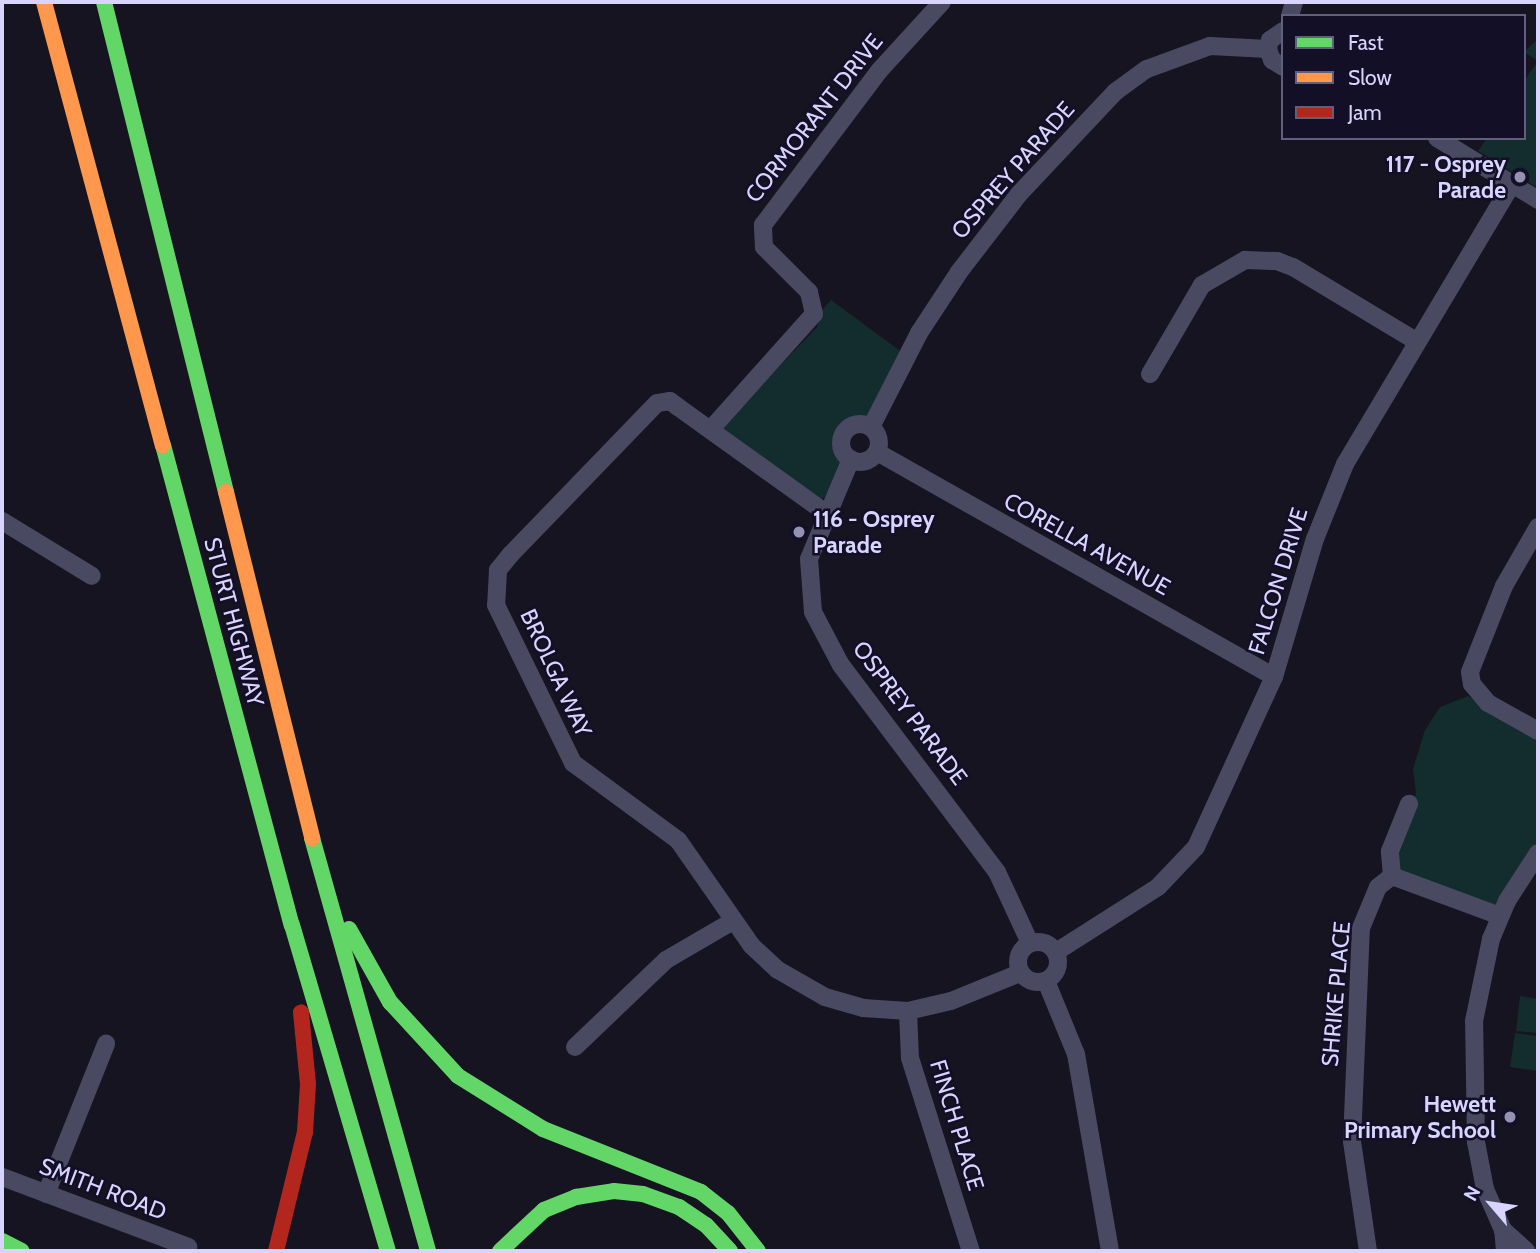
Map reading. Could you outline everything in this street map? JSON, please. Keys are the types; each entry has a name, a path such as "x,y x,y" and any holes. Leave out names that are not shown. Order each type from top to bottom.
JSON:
{"highway":[{"name":"STURT HIGHWAY","path":"44,2 292,925 388,1251"},
{"name":"STURT HIGHWAY","path":"104,2 318,864 428,1251"},
{"path":"318,864 375,980 411,1029 444,1064 523,1119 701,1192 728,1213 758,1251"},
{"path":"276,1251 300,1160 307,1105 305,1036 292,925"},
{"path":"500,1251 544,1210 576,1197 614,1191 643,1194 679,1207 706,1225 730,1251"},
{"path":"2,1241 22,1251"}],"street":[{"name":"CORMORANT DRIVE","path":"711,429 814,314 808,292 764,247 763,225 879,71 942,2"},
{"path":"1281,33 1270,40 1268,48 1272,60 1281,65"},
{"name":"OSPREY PARADE","path":"871,426 919,333 959,272 1019,194 1115,92 1147,69 1210,47 1268,48"},
{"path":"1440,140 1538,200"},
{"name":"FALCON DRIVE","path":"1056,952 1158,887 1186,861 1274,677 1333,489 1416,341 1511,185"},
{"path":"1150,374 1202,285 1245,260 1277,261 1293,267 1416,341"},
{"name":"BROLGA WAY","path":"826,513 670,401 650,407 511,554 498,570 494,597 573,763 678,840 752,946 801,986 863,1008 908,1011 951,1001 1020,973"},
{"path":"856,424 871,426 879,438 877,452 862,462 851,459 842,447 844,433 856,424"},
{"name":"CORELLA AVENUE","path":"877,452 1274,677"},
{"name":"OSPREY PARADE","path":"851,459 826,513 809,559 818,624 841,665 997,872 1030,943"},
{"path":"2,521 92,576"},
{"path":"1538,527 1504,586 1470,672 1472,684 1488,703 1538,731"},
{"path":"1409,804 1390,851 1392,876 1500,916"},
{"path":"1505,1251 1503,1230 1485,1189 1476,1142 1472,1060 1478,988 1500,916 1538,853"},
{"name":"SHRIKE PLACE","path":"1368,1251 1352,1141 1354,1032 1361,928 1378,887 1392,876"},
{"path":"575,1047 666,960 733,921"},
{"path":"1040,942 1056,952 1055,974 1046,981 1027,980 1020,973 1017,961 1030,943 1040,942"},
{"path":"1046,981 1076,1054 1110,1251"},
{"name":"FINCH PLACE","path":"908,1011 910,1058 971,1251"},
{"path":"46,1194 106,1044"},
{"name":"SMITH ROAD","path":"2,1177 188,1247"},
{"path":"1503,1230 1526,1251"}],"green space":[{"path":"1538,39 1538,61 1526,53"},
{"path":"1538,61 1538,188 1478,151 1486,140 1526,140 1526,78"},
{"path":"831,300 903,353 867,418 849,421 839,430 836,442 843,459 829,494 822,499 723,431 726,422 817,327 821,311"},
{"path":"1468,696 1538,738 1538,840 1496,906 1396,871 1395,860 1416,793 1413,769 1425,730 1440,707"},
{"path":"1520,996 1538,999 1538,1033 1516,1031"},
{"path":"1515,1033 1538,1036 1538,1071 1510,1067"}],"traffic: fast":[{"path":"104,2 226,492"},
{"path":"163,445 292,925 388,1251"},
{"path":"312,838 428,1251"},
{"path":"349,929 390,1002 458,1076 543,1129 701,1192 728,1213 758,1251"},
{"path":"500,1251 544,1210 576,1197 614,1191 643,1194 679,1207 706,1225 730,1251"},
{"path":"2,1241 22,1251"}],"traffic: slow":[{"path":"44,2 163,445"},
{"path":"226,492 312,838"}],"traffic: jam":[{"path":"276,1251 305,1132 308,1084 301,1012"}],"place":[{"name":"117 - Osprey Parade","path":"1520,177"},
{"name":"116 - Osprey Parade","path":"799,532"},
{"name":"Hewett Primary School","path":"1510,1117"}]}
